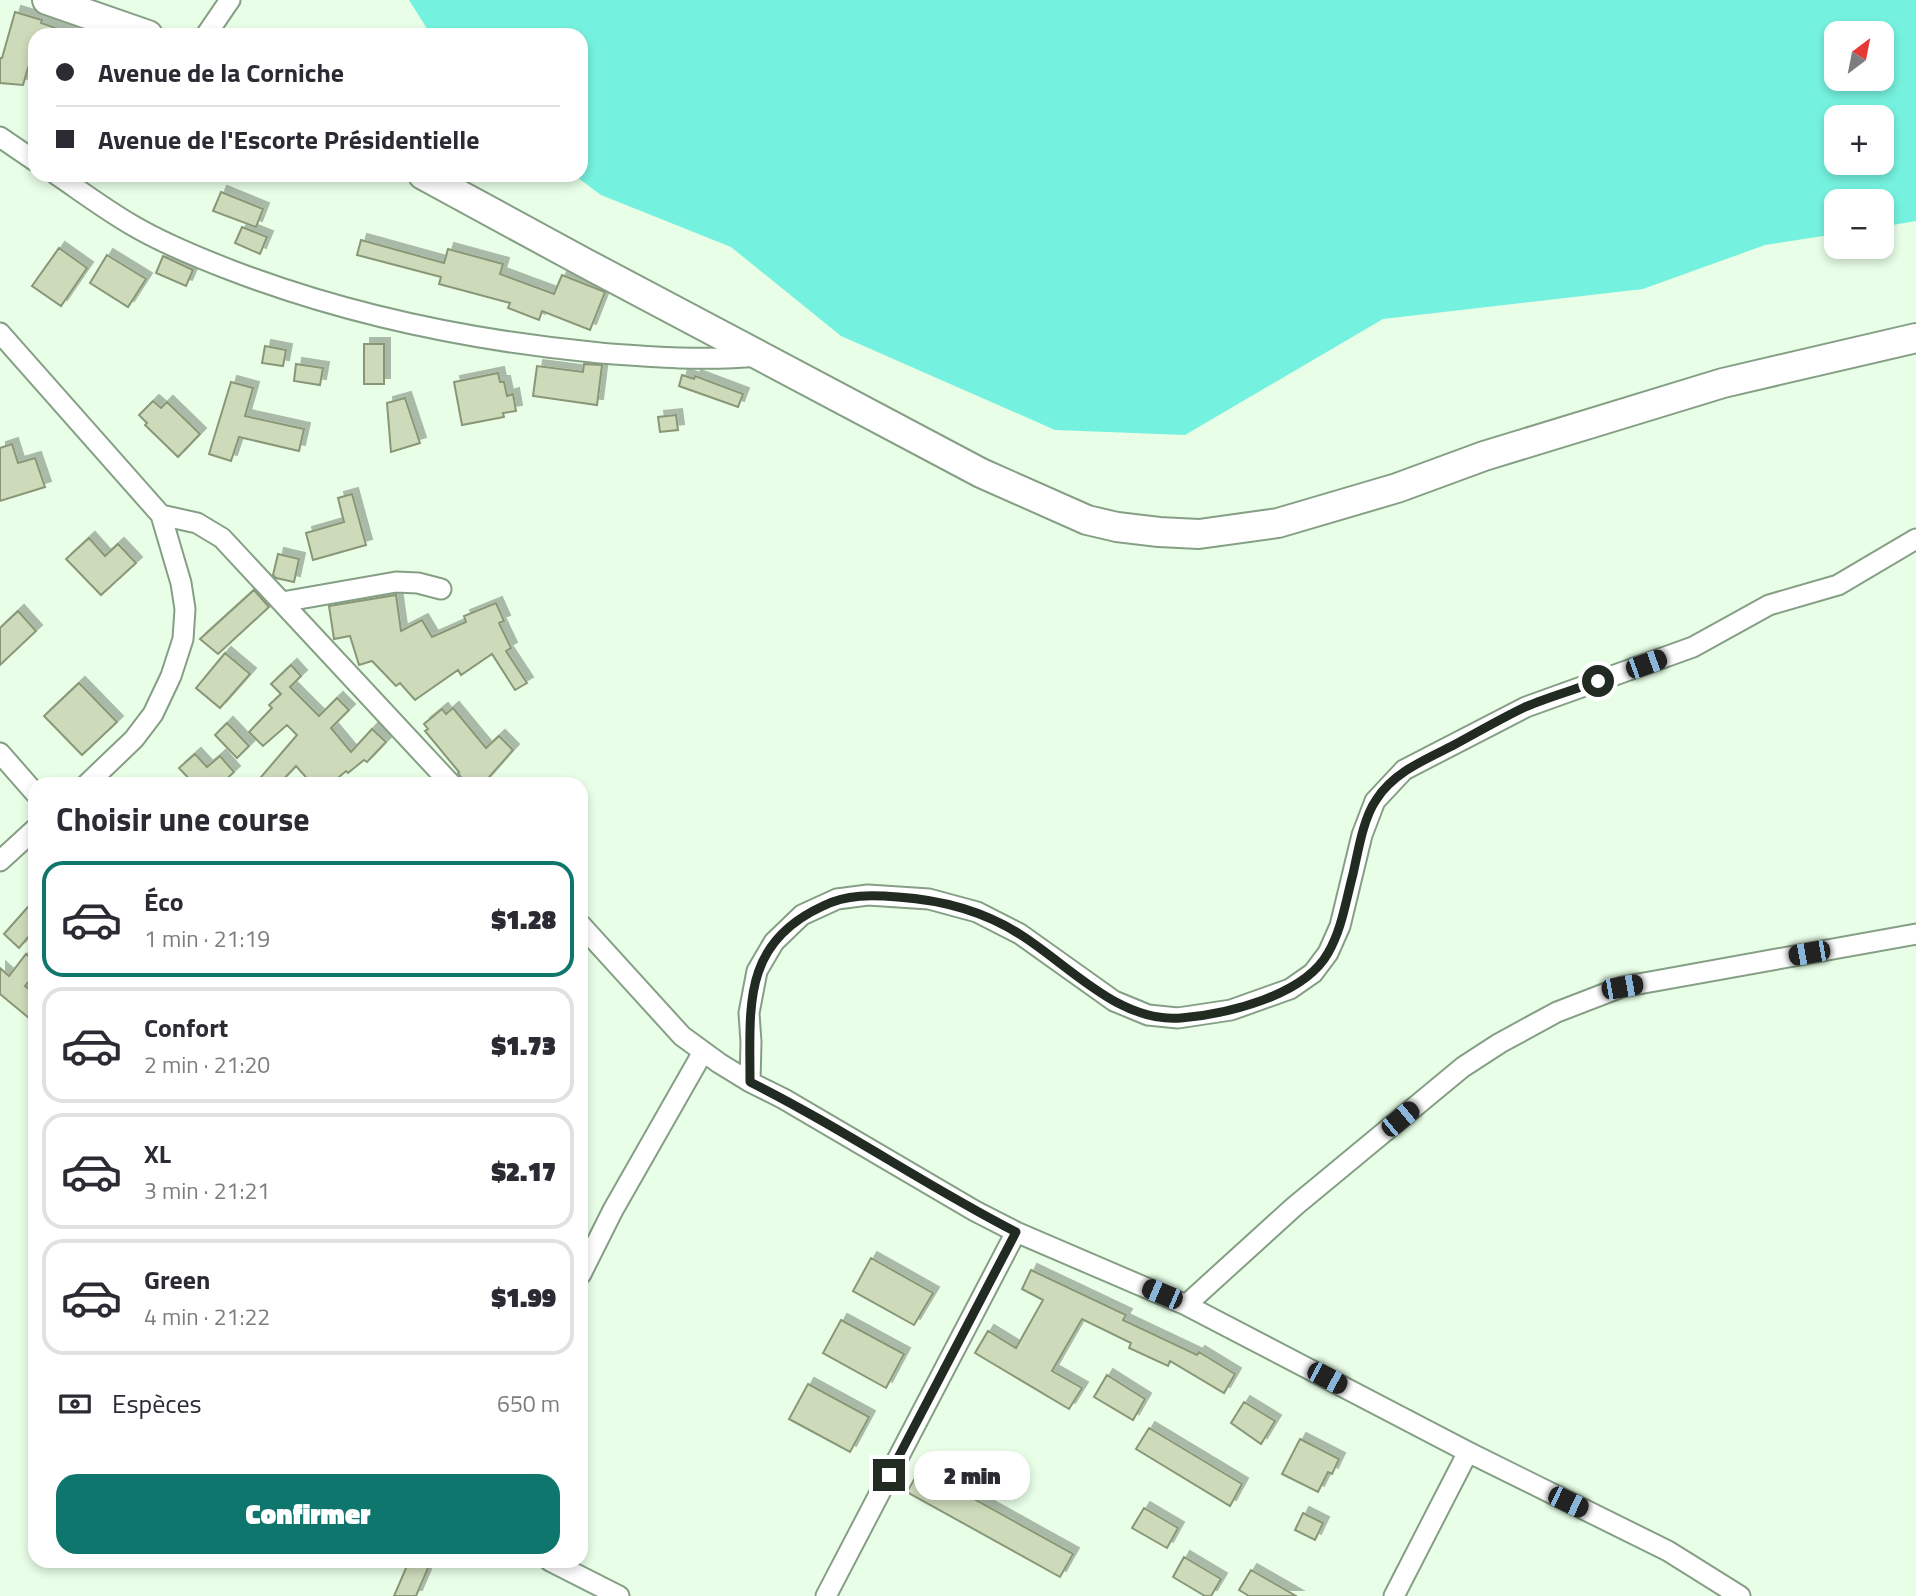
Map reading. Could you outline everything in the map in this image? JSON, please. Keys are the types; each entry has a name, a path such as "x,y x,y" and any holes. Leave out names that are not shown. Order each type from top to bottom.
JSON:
{"main road":[{"path":"47,0 103,10 135,28"},
{"path":"436,182 981,473 1087,520 1117,527 1199,534 1278,523 1396,488 1483,456 1723,383 1916,338"}],"street":[{"path":"211,28 230,0"},
{"path":"0,137 28,155"},
{"path":"67,182 132,226 193,255 275,287 359,312 464,336 556,349 674,359 719,360 760,356"},
{"path":"0,333 161,516 181,583 185,609 183,639 172,676 153,714 119,756 95,777"},
{"path":"161,516 197,523 222,538 444,777"},
{"path":"750,1082 749,1013 757,971 774,942 802,915 837,899 868,895 929,899 977,912 1020,934 1114,1001 1147,1015 1178,1018 1231,1010 1290,989 1313,973 1328,953 1340,926 1363,835 1375,801 1404,770 1526,707 1693,647 1769,604 1838,585 1916,540"},
{"path":"282,603 396,582 418,583 441,589"},
{"path":"0,753 28,785"},
{"path":"0,861 28,835"},
{"path":"588,933 682,1035 750,1082 784,1099 975,1211 1016,1232 1186,1305 1468,1452 1668,1551 1740,1596"},
{"path":"1186,1305 1295,1206 1462,1067 1557,1012 1622,987 1916,934"},
{"path":"588,1260 613,1210 703,1052"},
{"path":"826,1596 1016,1232"},
{"path":"1394,1596 1468,1452"},
{"path":"563,1568 613,1595"}],"water":[{"path":"409,0 1916,0 1916,221 1894,225 1894,189 1824,189 1824,236 1765,245 1643,289 1383,319 1185,435 1055,430 841,336 731,247 601,195 583,182 588,182 588,28 427,28"}],"building":[{"path":"15,12 42,20 41,23 56,28 28,28 28,68 23,85 0,83 2,58"},
{"path":"221,192 263,209 256,227 213,211"},
{"path":"242,227 267,237 260,254 235,243"},
{"path":"361,240 444,263 448,249 503,264 500,274 554,294 562,275 605,292 590,330 542,311 539,320 508,308 510,303 439,284 441,277 357,255"},
{"path":"59,248 87,268 61,306 32,286"},
{"path":"107,255 146,279 128,307 90,283"},
{"path":"163,256 193,270 186,286 156,273"},
{"path":"364,344 384,344 384,384 364,384"},
{"path":"265,346 286,350 283,366 262,363"},
{"path":"296,364 323,368 320,385 294,381"},
{"path":"584,364 602,365 597,405 533,396 537,366 583,372"},
{"path":"498,373 500,382 504,382 507,396 513,394 516,411 503,413 504,417 462,425 454,382"},
{"path":"682,375 694,379 695,376 743,394 738,407 679,386"},
{"path":"231,382 253,388 245,416 304,429 299,451 239,437 231,461 209,454"},
{"path":"405,398 420,443 391,452 387,403"},
{"path":"153,401 161,408 167,402 200,434 178,457 145,425 147,423 139,415"},
{"path":"676,415 678,430 660,432 658,417"},
{"path":"12,444 18,463 35,458 45,487 0,501 0,448"},
{"path":"352,494 366,545 313,560 306,533 344,522 338,498"},
{"path":"89,538 105,556 118,544 136,563 101,595 66,559"},
{"path":"278,554 299,559 294,582 273,575"},
{"path":"254,590 269,607 218,654 200,639"},
{"path":"396,595 401,631 422,620 432,637 466,622 464,616 496,603 504,621 499,623 511,648 506,651 527,683 515,690 492,654 461,675 458,670 415,700 400,683 396,686 372,661 359,665 350,636 334,639 329,606"},
{"path":"18,611 36,631 0,665 0,628"},
{"path":"225,653 250,674 220,708 196,688"},
{"path":"291,665 301,676 290,687 319,716 337,698 349,710 331,728 351,752 372,729 386,742 367,762 364,760 339,777 306,777 296,766 286,777 261,777 297,735 287,725 263,746 249,732 272,708 269,705 281,694 271,684"},
{"path":"79,683 117,722 82,755 44,716"},
{"path":"453,708 486,748 499,736 513,750 489,777 461,777 425,731 428,729 424,724 442,709 446,714"},
{"path":"227,723 249,746 237,758 215,735"},
{"path":"195,754 207,767 220,756 234,772 229,777 187,777 179,768"},
{"path":"28,907 28,937 19,948 4,934"},
{"path":"26,954 28,956 28,982 25,986 28,988 28,1017 0,994 0,968 9,976"},
{"path":"871,1258 933,1293 914,1325 853,1291"},
{"path":"1031,1270 1126,1315 1123,1320 1197,1355 1199,1352 1235,1374 1224,1393 1170,1361 1168,1366 1129,1348 1131,1343 1082,1319 1052,1371 1082,1388 1069,1409 975,1353 988,1331 1016,1348 1043,1300 1022,1289"},
{"path":"841,1320 904,1354 886,1388 823,1353"},
{"path":"1107,1375 1145,1399 1133,1420 1094,1397"},
{"path":"808,1384 869,1417 850,1452 789,1419"},
{"path":"1244,1402 1275,1421 1261,1444 1231,1423"},
{"path":"1149,1428 1242,1484 1230,1506 1136,1449"},
{"path":"1300,1439 1339,1459 1332,1474 1328,1472 1318,1492 1282,1474"},
{"path":"920,1469 1073,1554 1060,1577 907,1492"},
{"path":"1144,1508 1178,1528 1167,1548 1132,1528"},
{"path":"1303,1513 1323,1523 1315,1540 1295,1530"},
{"path":"1184,1557 1221,1579 1211,1596 1205,1596 1173,1577"},
{"path":"406,1568 428,1568 416,1596 394,1596"},
{"path":"1251,1570 1296,1596 1249,1596 1239,1590"}],"route":[{"path":"889,1475 1016,1232 750,1082 751,994 757,971 774,942 802,915 837,899 868,895 929,899 977,912 1020,934 1114,1001 1147,1015 1178,1018 1231,1010 1290,989 1313,973 1328,953 1340,926 1363,835 1375,801 1404,770 1526,707 1598,681"}]}
